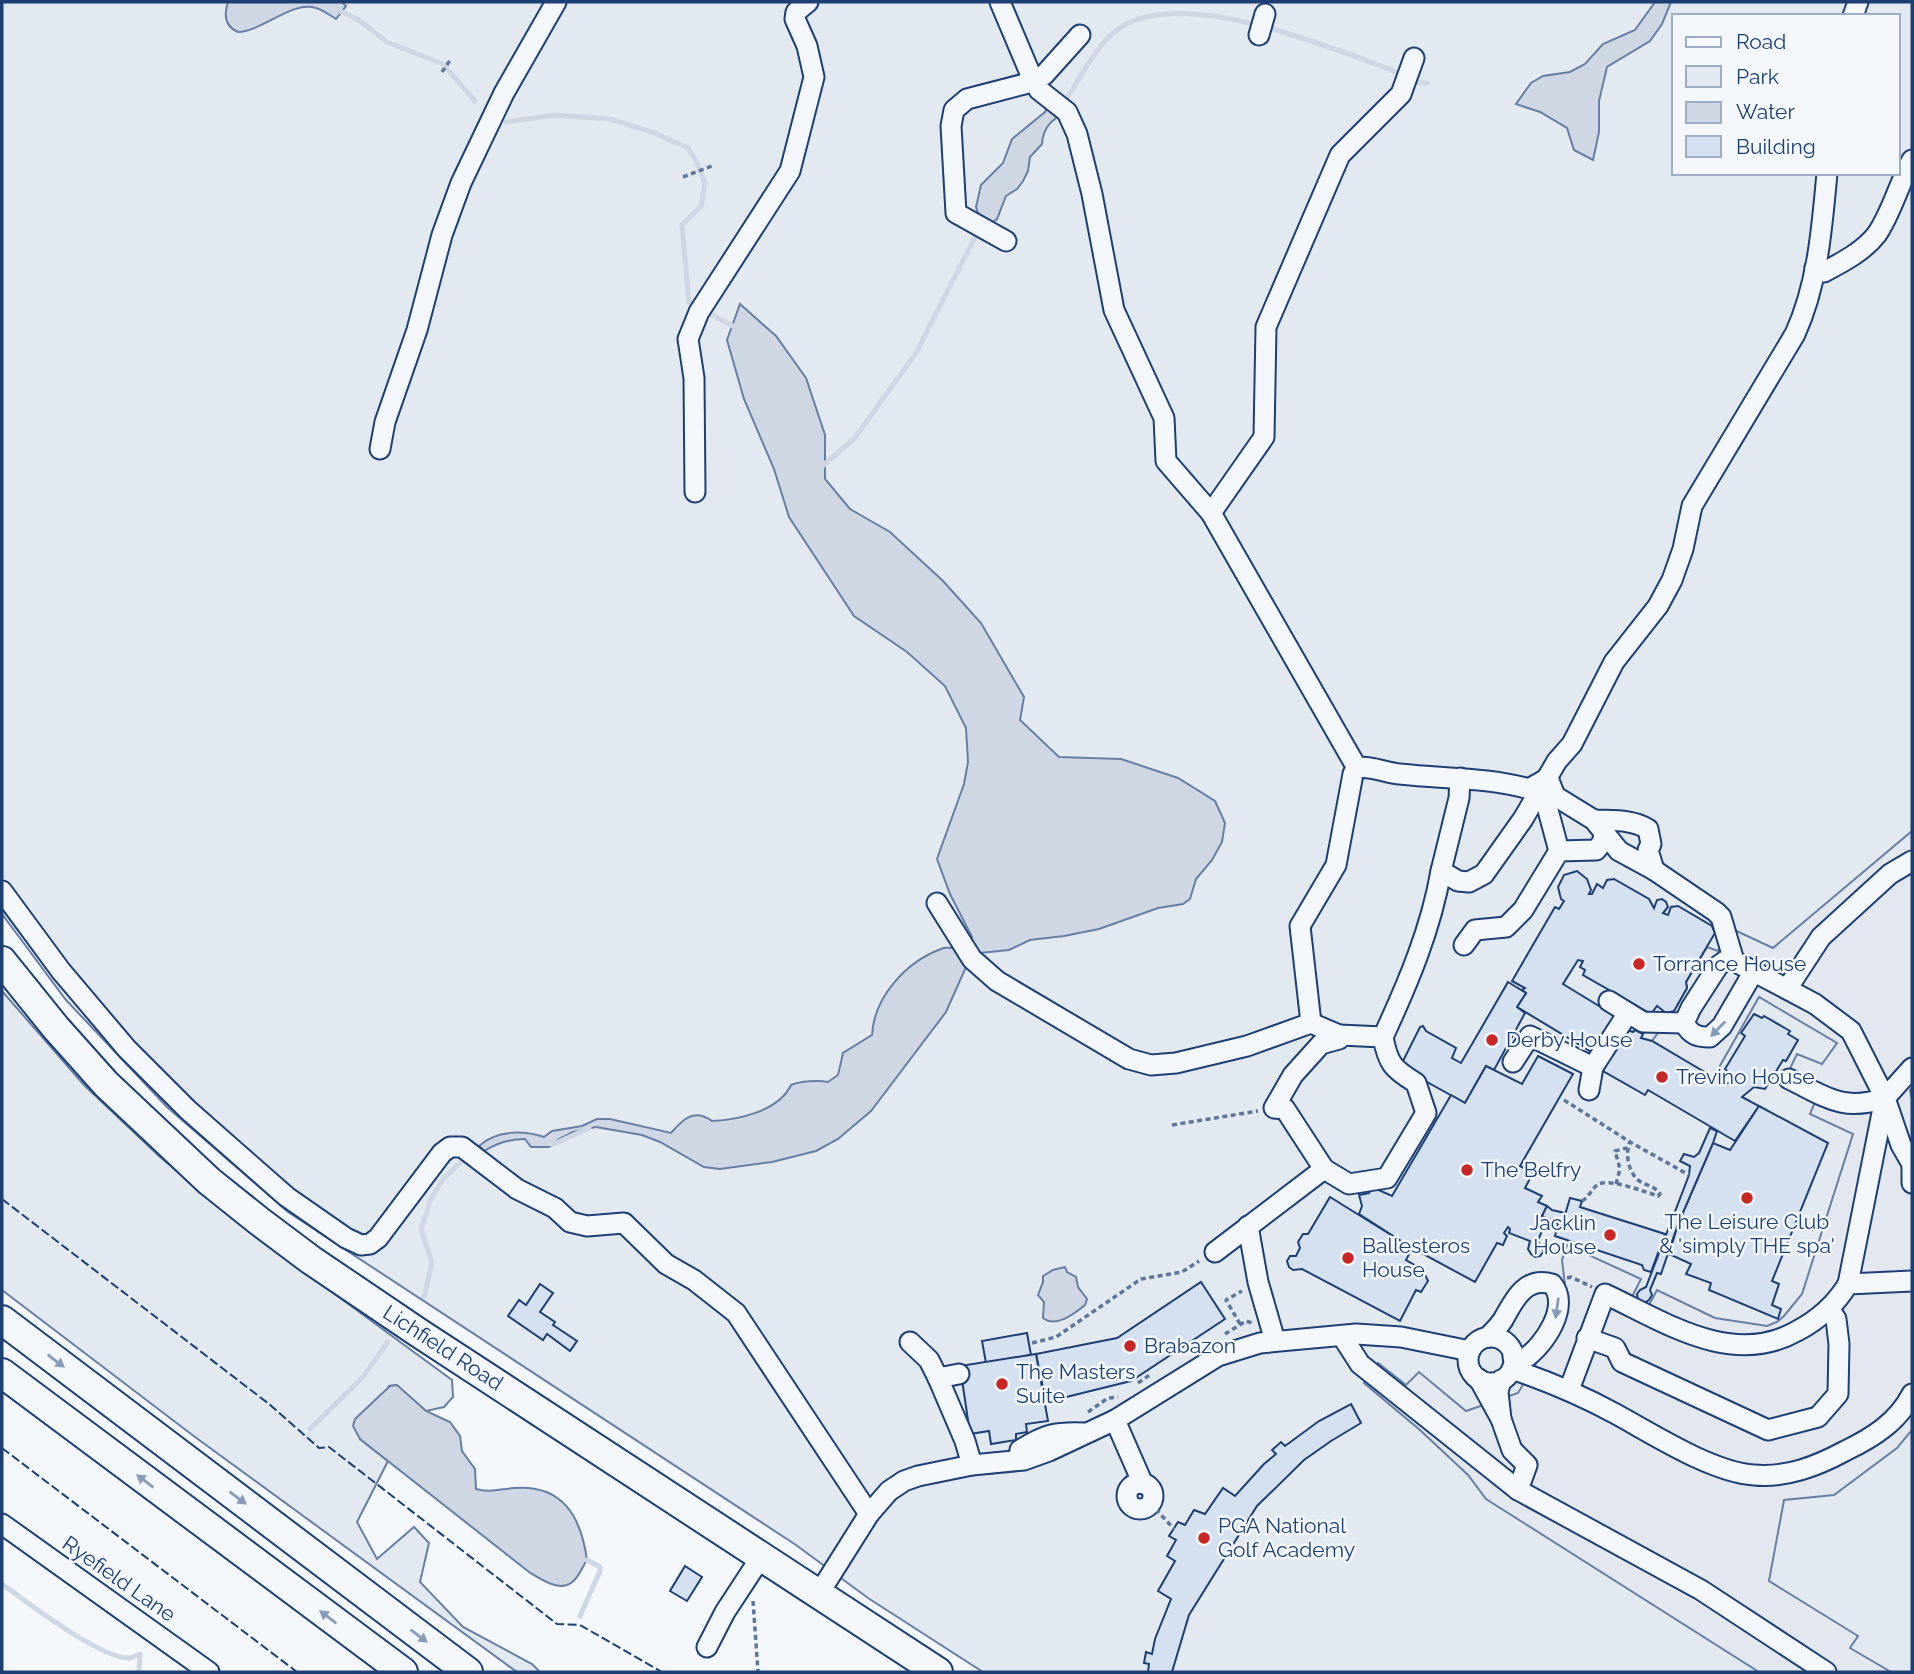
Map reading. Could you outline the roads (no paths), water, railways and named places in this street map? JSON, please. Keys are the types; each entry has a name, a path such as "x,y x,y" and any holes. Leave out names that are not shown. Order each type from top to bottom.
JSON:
{"highway":[{"name":"Lichfield Road","path":"2,961 106,1084 209,1181 259,1221 755,1564 818,1595 937,1672"},
{"path":"2,1320 468,1672"},
{"path":"2,1373 402,1672"}],"street":[{"path":"380,449 385,422 417,330 442,235 461,183 504,93 556,2"},
{"path":"1000,2 1030,72 1042,89 1067,111 1077,134 1086,164 1114,310 1164,418 1166,461 1211,513 1357,768"},
{"path":"695,492 694,378 688,339 691,327 707,300 790,171 814,78 795,9"},
{"path":"1259,35 1265,14"},
{"path":"1042,89 1044,75 1080,35"},
{"path":"1211,513 1264,438 1266,327 1340,155 1401,94 1414,58"},
{"path":"1006,241 959,216 955,206 951,126 954,110 967,99 1042,89"},
{"path":"1817,275 1860,251 1877,233 1912,160"},
{"path":"1441,871 1458,881 1469,882 1484,874 1540,797 1557,761 1573,744 1614,662 1658,606 1672,580 1683,549 1692,506 1795,334 1805,311 1817,275 1827,175"},
{"path":"1460,778 1459,797 1434,910 1383,1037 1386,1055 1394,1069 1416,1083 1426,1112 1387,1178 1349,1184 1316,1169 1285,1109 1274,1108 1293,1075 1313,1027 1300,926 1336,865 1353,774 1357,768 1364,766 1407,775 1460,778 1496,781 1540,797 1600,826 1619,851 1654,870 1721,917 1734,961"},
{"path":"1540,797 1559,851"},
{"path":"1600,826 1629,822 1648,829 1651,844 1648,850 1654,870"},
{"path":"1596,850 1602,843 1600,826"},
{"path":"1559,851 1619,851"},
{"path":"1464,945 1475,930 1506,927 1523,910 1559,851"},
{"path":"1787,989 1821,937 1890,874 1912,861"},
{"path":"2,891 61,971 156,1080 287,1196 346,1238 361,1245 370,1244 378,1238 442,1153 450,1147 469,1153 517,1189 555,1208 570,1222 587,1226 624,1223 666,1264 694,1280 736,1313 869,1514"},
{"path":"937,903 972,959 997,981 1129,1059 1151,1065 1176,1063 1223,1053 1313,1027 1339,1035 1383,1037"},
{"path":"1684,1023 1718,966 1725,961 1734,961 1815,1004 1852,1031 1885,1098 1901,1145 1912,1164 1912,1183"},
{"path":"1684,1023 1689,1032 1698,1037 1710,1037 1722,1026 1754,971"},
{"path":"1609,1000 1643,1022 1684,1023"},
{"path":"1589,1090 1593,1068 1628,1013"},
{"path":"1513,1062 1530,1036 1593,1068"},
{"path":"1569,1390 1605,1294 1700,1339 1738,1345 1757,1345 1782,1340 1812,1323 1829,1308 1848,1284 1885,1098 1912,1069"},
{"path":"1789,1079 1841,1104 1863,1104 1885,1098"},
{"path":"1216,1251 1316,1169"},
{"path":"1248,1226 1258,1282 1275,1342"},
{"path":"1848,1284 1912,1281"},
{"path":"1479,1379 1490,1382 1531,1355 1551,1329 1559,1297 1552,1284 1537,1282 1523,1289 1488,1337 1480,1340 1470,1351 1468,1365 1501,1419 1512,1450 1527,1465 1518,1490"},
{"path":"1587,1338 1615,1348 1622,1362 1768,1430 1818,1417 1838,1394 1839,1344 1836,1319 1829,1308"},
{"path":"818,1595 869,1514 889,1491 904,1481 972,1465 1019,1460 1049,1451 1115,1420 1218,1356 1260,1343 1356,1334 1401,1337 1470,1351"},
{"path":"1342,1336 1360,1364 1518,1490 1701,1590 1826,1672"},
{"path":"1488,1337 1505,1342 1509,1369 1498,1392 1501,1419"},
{"path":"910,1342 929,1360 965,1441 972,1465"},
{"path":"1509,1369 1569,1390 1665,1441 1734,1472 1757,1475 1793,1473 1829,1460 1877,1436 1907,1404 1912,1394"},
{"path":"937,1378 959,1374"},
{"path":"1115,1420 1143,1483 1130,1488 1128,1500 1138,1509 1150,1503"},
{"name":"Ryefield Lane","path":"2,1524 209,1672"},
{"path":"707,1647 755,1564"}],"water":[{"path":"228,2 342,2 346,6 336,19 319,9 297,8 257,27 238,32 226,19"},
{"path":"1655,2 1671,2 1662,24 1650,41 1607,67 1599,101 1599,132 1593,160 1574,150 1567,128 1540,112 1516,104 1531,83 1543,76 1570,72 1585,64 1603,44 1635,30"},
{"path":"1048,106 1059,116 1047,128 1042,144 1030,157 1023,181 1006,196 997,219 988,225 979,217 976,207 981,185 1003,163 1012,139 1045,112"},
{"path":"740,304 776,336 806,378 825,435 825,479 850,509 890,532 943,581 981,623 1024,697 1020,720 1059,757 1121,759 1178,778 1215,801 1225,823 1222,842 1212,860 1196,879 1190,899 1183,904 1158,908 1099,929 1030,940 1009,950 980,953 966,961 966,967 946,1012 871,1111 838,1139 816,1151 772,1162 720,1169 704,1167 642,1135 596,1127 573,1132 549,1147 531,1147 525,1139 519,1139 484,1151 479,1146 502,1134 527,1133 544,1137 552,1131 582,1126 597,1119 610,1119 671,1133 680,1123 694,1115 712,1121 734,1119 768,1108 785,1094 791,1085 810,1081 828,1082 838,1075 843,1053 872,1035 874,1021 885,995 904,972 928,955 942,948 952,948 972,937 950,894 937,859 964,784 968,762 966,728 945,686 907,652 854,616 789,517 774,469 744,399 727,340"},
{"path":"1065,1267 1067,1272 1076,1277 1078,1287 1087,1299 1085,1305 1070,1316 1059,1321 1048,1321 1043,1318 1044,1302 1038,1295 1043,1276"},
{"path":"397,1385 426,1411 450,1422 460,1436 462,1451 475,1469 476,1489 490,1491 531,1488 557,1498 567,1506 580,1530 587,1560 574,1581 566,1585 555,1585 529,1572 360,1439 353,1426 355,1419 390,1386"}],"waterway":[{"path":"338,10 359,20 387,42 443,64 475,101"},
{"path":"1063,103 1098,49 1115,31 1145,17 1167,14 1213,16 1260,26 1346,53 1417,82 1427,83"},
{"path":"506,122 555,115 610,119 657,134 688,148 705,183 701,206 682,225 689,302 738,329"},
{"path":"820,468 854,439 916,353 978,231"},
{"path":"546,1143 554,1144 589,1128"},
{"path":"424,1297 432,1263 421,1229 431,1199 443,1179 466,1157"},
{"path":"310,1429 362,1378 388,1342"},
{"path":"580,1616 600,1571 600,1567 587,1560"},
{"path":"2,1584 102,1650 130,1658 140,1654 139,1672"}],"place":[{"name":"Torrance House","path":"1639,964"},
{"name":"Derby House","path":"1492,1040"},
{"name":"Trevino House","path":"1662,1077"},
{"name":"The Belfry","path":"1467,1170"},
{"name":"The Leisure Club & 'simply THE spa'","path":"1747,1198"},
{"name":"Jacklin House","path":"1610,1235"},
{"name":"Ballesteros House","path":"1348,1258"},
{"name":"Brabazon","path":"1130,1346"},
{"name":"The Masters Suite","path":"1002,1384"},
{"name":"PGA National Golf Academy","path":"1204,1538"}]}
